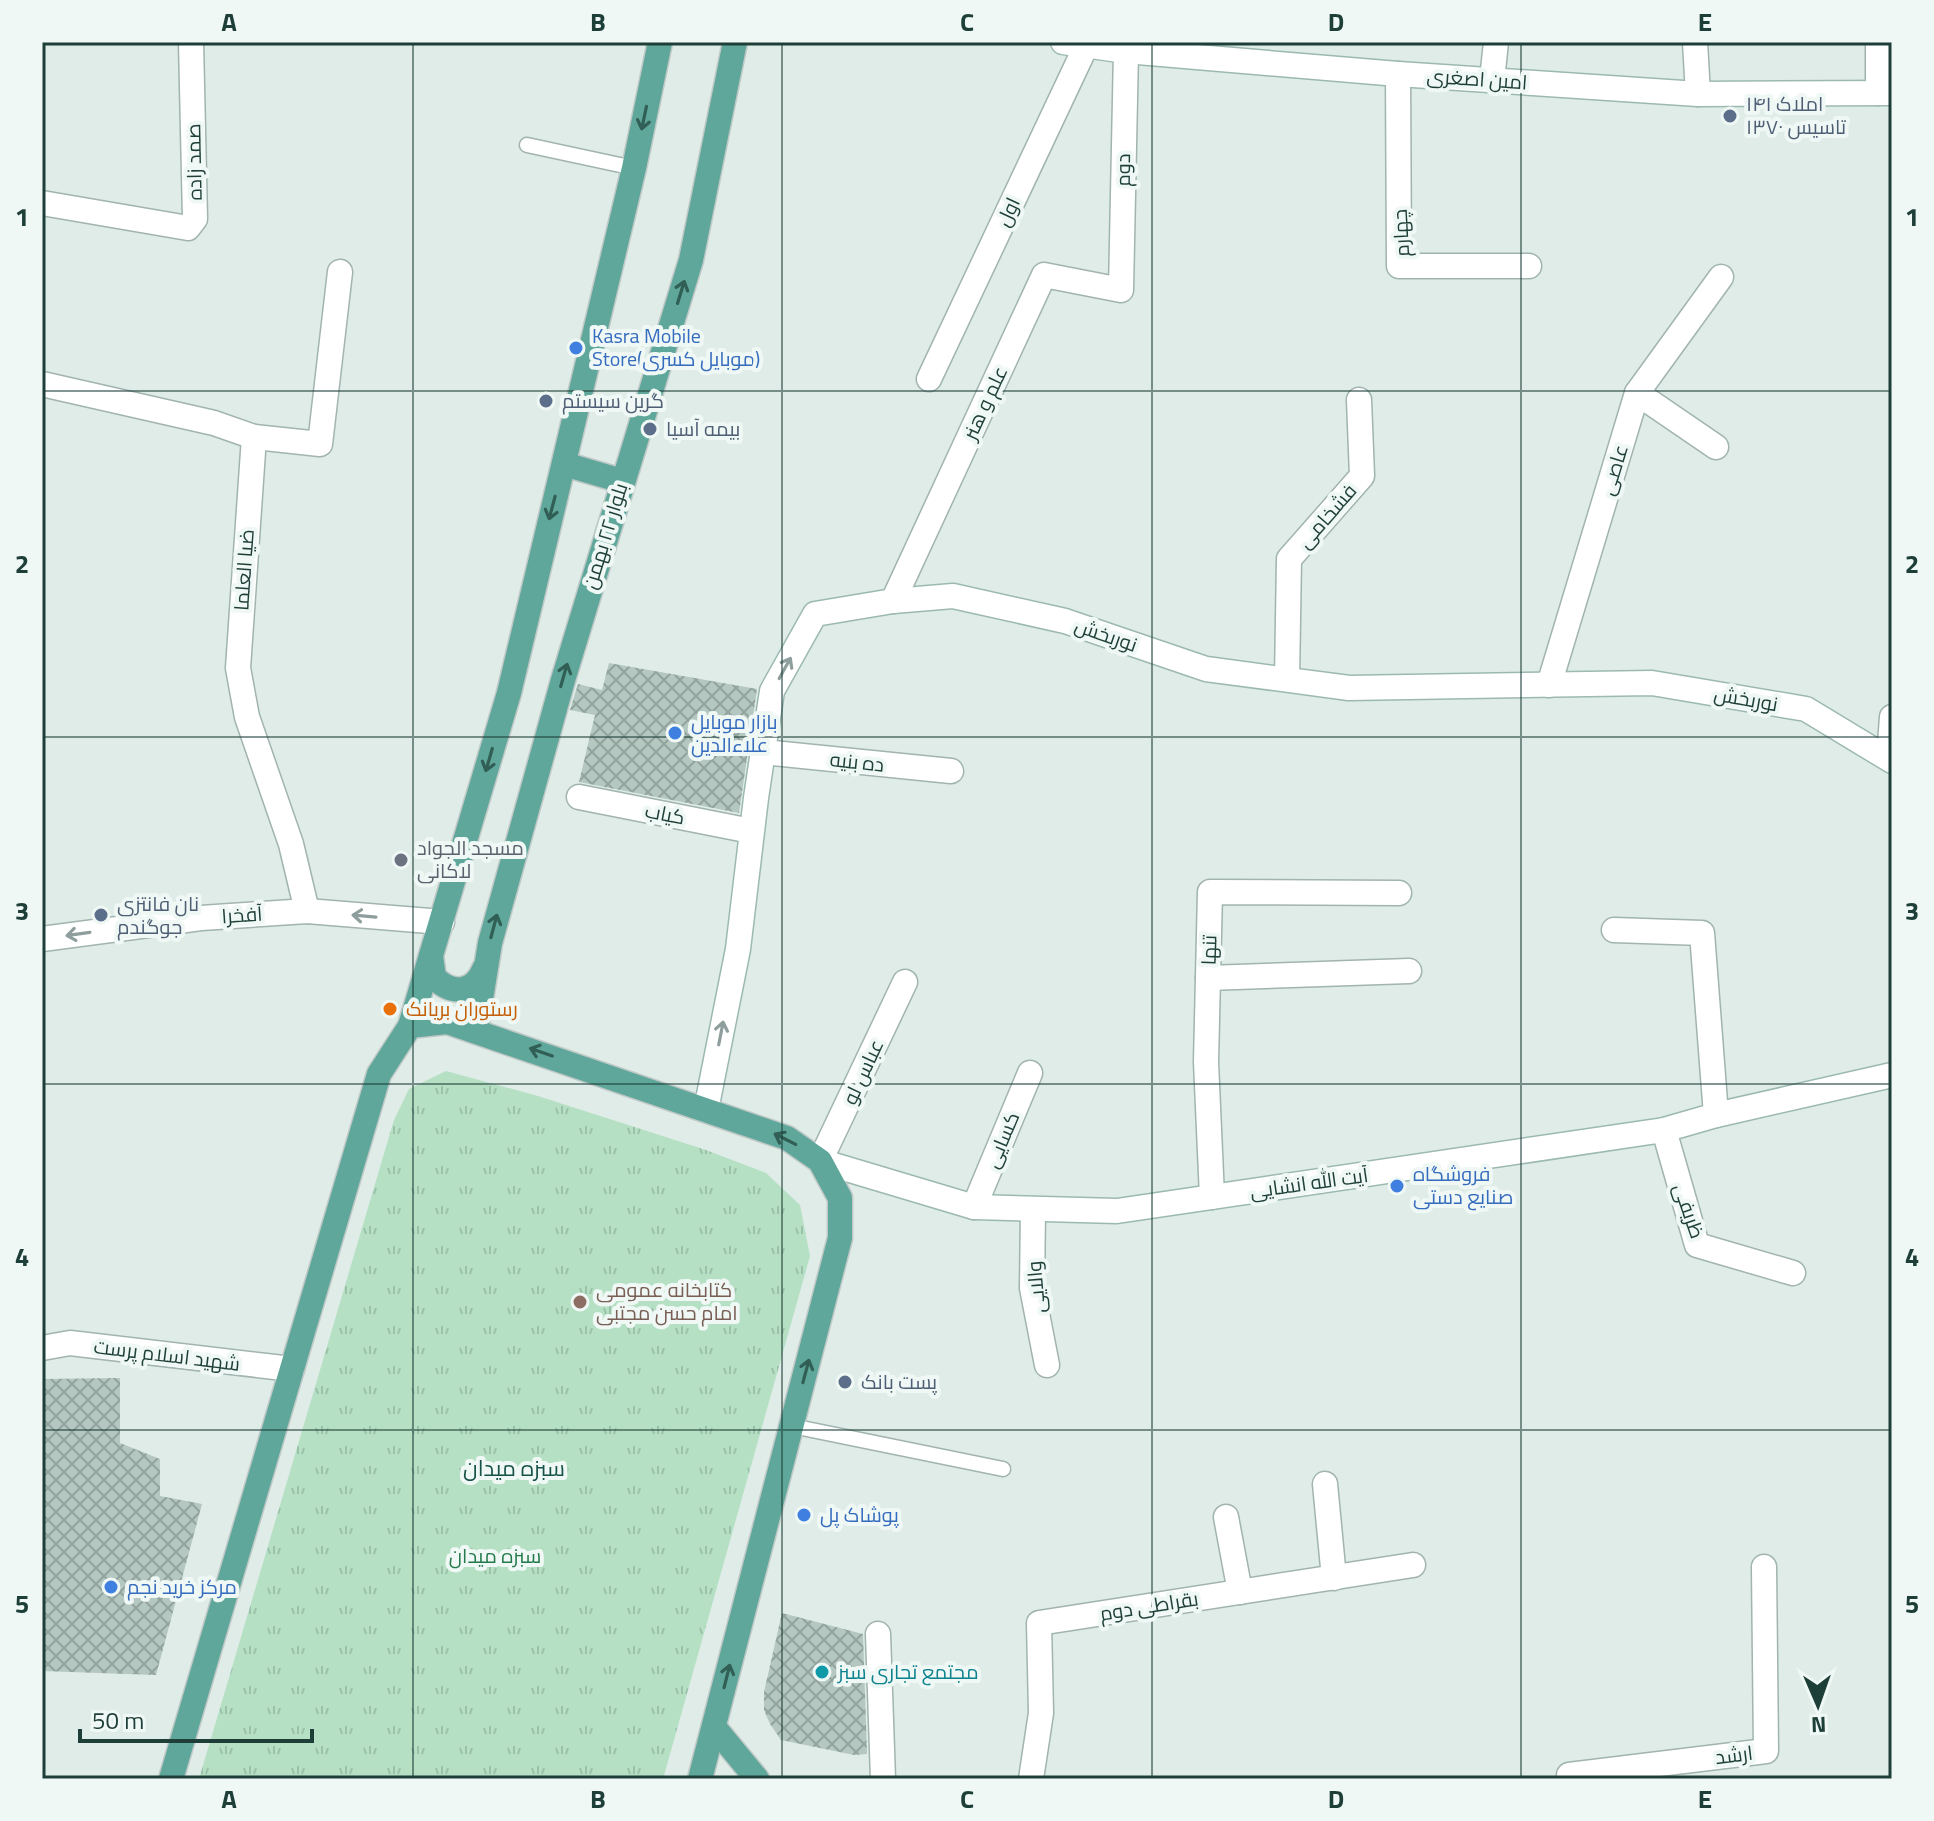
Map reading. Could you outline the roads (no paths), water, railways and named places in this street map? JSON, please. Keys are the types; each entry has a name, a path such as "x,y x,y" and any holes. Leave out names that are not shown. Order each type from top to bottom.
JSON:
{"main road":[{"path":"171,1779 379,1074 410,1026 509,693 634,168 660,42"},
{"name":"بلوار ۲۲ بهمن","path":"476,1030 484,969 563,680 691,260 735,42"},
{"path":"564,464 622,481"},
{"path":"431,956 434,977 451,990 472,986 480,979 484,969"},
{"path":"410,1026 447,1022 476,1030 787,1138 820,1161 840,1198 840,1238 700,1779"},
{"path":"714,1727 750,1778"}],"street":[{"name":"صمد زاده","path":"42,203 188,228 195,219 191,42"},
{"path":"1492,80 1496,42"},
{"path":"1695,42 1698,94"},
{"path":"1878,42 1885,93"},
{"name":"امین اصغری","path":"1075,44 1398,74 1698,94 1885,93"},
{"name":"اول","path":"929,379 1075,44"},
{"name":"دوم","path":"1121,290 1126,51"},
{"name":"چهارم","path":"1398,74 1399,266 1529,266"},
{"path":"42,384 214,423 254,437 320,444 340,272"},
{"name":"علم و هنر","path":"893,601 1044,275 1121,290"},
{"name":"عاصی","path":"1549,685 1637,393 1721,277"},
{"path":"1637,393 1716,447"},
{"name":"فشخامی","path":"1287,679 1289,559 1362,476 1359,400"},
{"name":"ضیا العلما","path":"254,437 238,668 247,717 291,844 307,911"},
{"name":"نوربخش","path":"706,1110 738,949 751,831 772,691 815,614 893,601 953,596 1065,621 1206,669 1349,688 1652,683 1806,709 1890,759"},
{"path":"1890,759 1892,717"},
{"name":"ده بنیه","path":"763,752 951,771"},
{"name":"کیاب","path":"579,797 751,831"},
{"name":"تنها","path":"1212,1197 1206,1062 1210,892 1399,893"},
{"name":"آفخرا","path":"42,939 201,918 307,911 442,922"},
{"path":"1614,930 1702,933 1716,1115"},
{"path":"1208,978 1409,971"},
{"name":"عباس لو","path":"820,1161 905,982"},
{"name":"کسایی","path":"974,1207 1030,1073"},
{"name":"آیت الله انشایی","path":"820,1161 974,1207 1117,1211 1664,1130 1892,1075"},
{"name":"ظریفی","path":"1664,1130 1697,1245 1793,1273"},
{"name":"والایی","path":"1033,1210 1032,1288 1047,1365"},
{"name":"شهید اسلام پرست","path":"42,1348 70,1343 292,1369"},
{"path":"1325,1484 1334,1578"},
{"path":"1226,1517 1240,1592"},
{"name":"بقراطی دوم","path":"1031,1779 1041,1713 1039,1623 1413,1565"},
{"name":"ارشد","path":"1569,1779 1569,1775 1766,1751 1764,1567"},
{"path":"878,1634 883,1779"}],"lane":[{"path":"527,145 634,168"},
{"path":"792,1426 1003,1469"}],"place":[{"name":"املاک ۱۴۱ تاسیس ۱۳۷۰","path":"1730,116"},
{"name":"Kasra Mobile Store(موبایل کسری)","path":"576,348"},
{"name":"گرین سیستم","path":"546,401"},
{"name":"بیمه آسیا","path":"650,429"},
{"name":"بازار موبایل علاءالدین","path":"675,733"},
{"name":"مسجد الجواد لاکانی","path":"401,860"},
{"name":"نان فانتزی جوگندم","path":"101,915"},
{"name":"رستوران بریانک","path":"390,1009"},
{"name":"فروشگاه صنایع دستی","path":"1397,1186"},
{"name":"کتابخانه عمومی امام حسن مجتبی","path":"580,1302"},
{"name":"پست بانک","path":"845,1382"},
{"name":"پوشاک پل","path":"804,1515"},
{"name":"مرکز خرید نجم","path":"111,1587"},
{"name":"مجتمع تجاری سبز","path":"822,1672"}],"district":[{"name":"سبزه میدان","path":"514,1468"}]}
